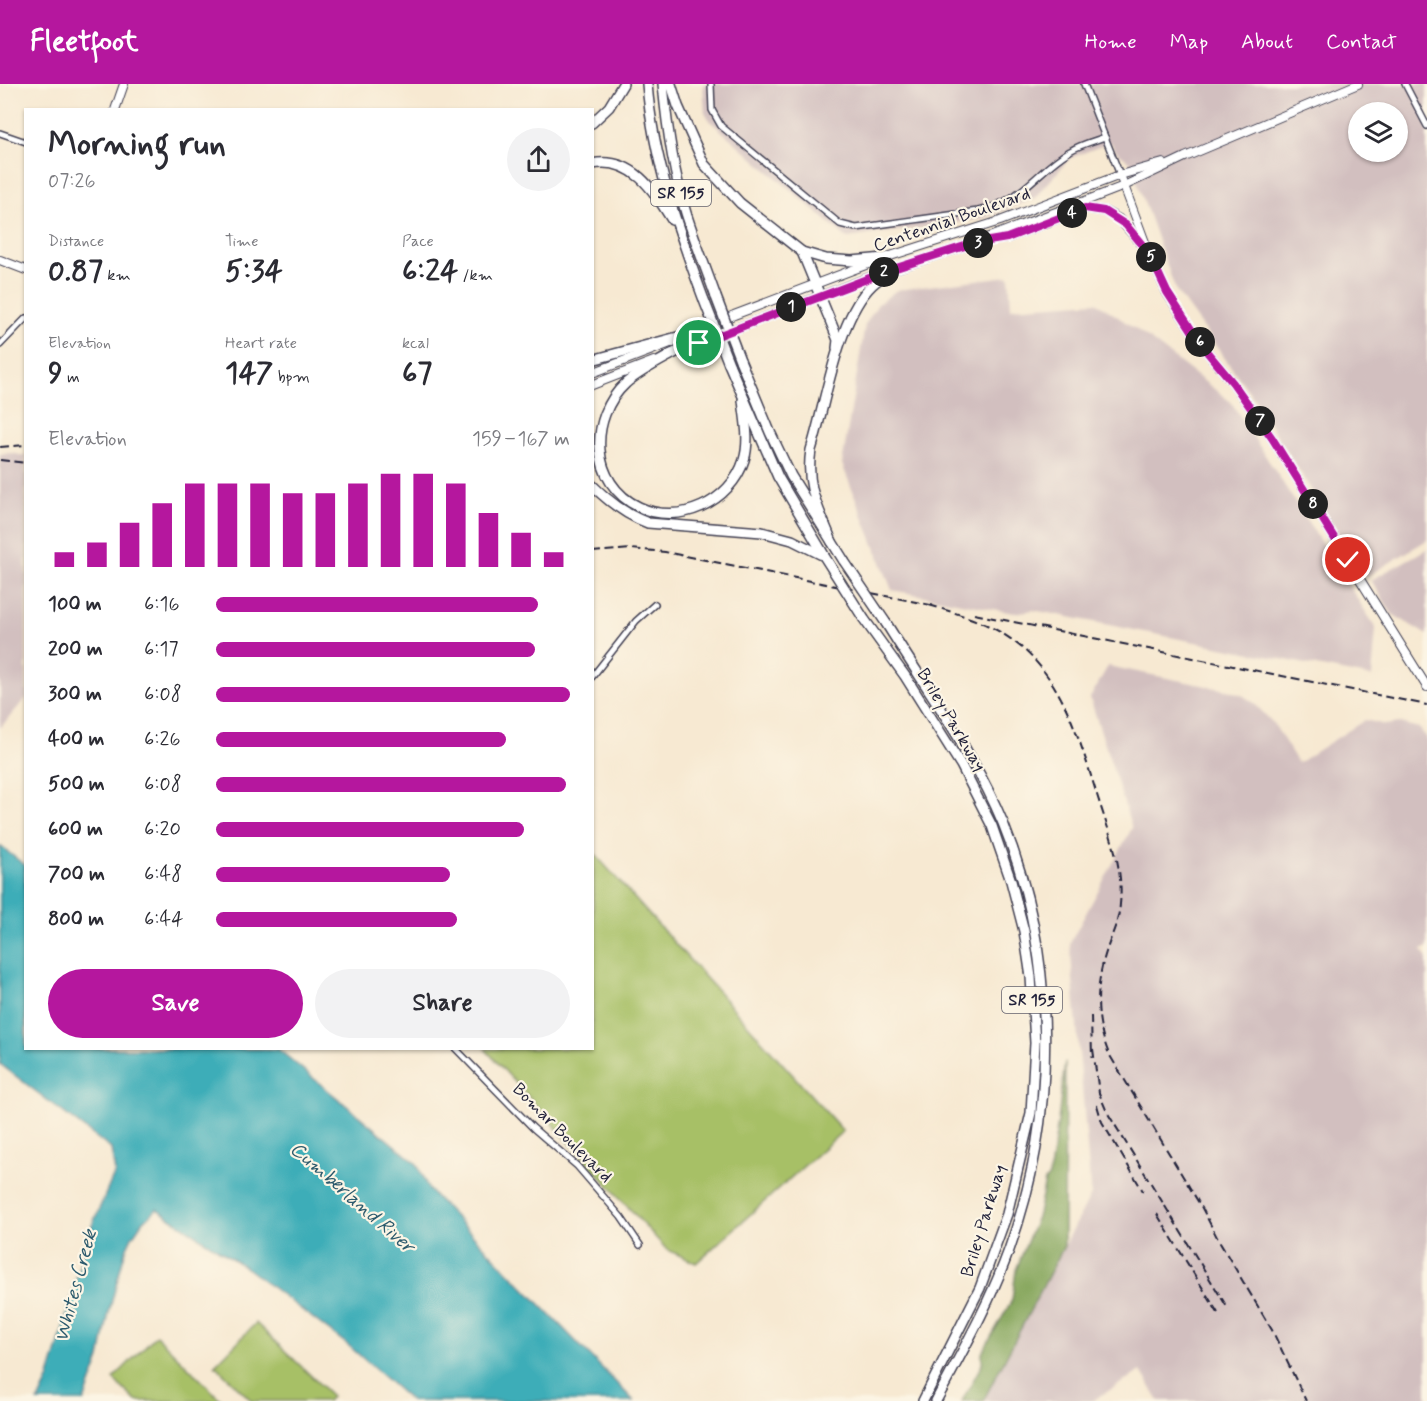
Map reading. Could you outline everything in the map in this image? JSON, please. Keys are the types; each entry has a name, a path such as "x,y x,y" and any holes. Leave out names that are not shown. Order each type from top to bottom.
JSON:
{"highway":[{"path":"594,121 609,107 623,84"},
{"name":"Briley Parkway","path":"646,84 658,160 676,227 743,400 778,477 824,556 864,619 899,666 961,765 992,826 1011,881 1024,931 1031,977 1035,1043 1031,1113 1007,1214 980,1288 923,1401"},
{"name":"Briley Parkway","path":"663,84 666,121 686,214 740,360 770,432 791,476 980,775 1003,824 1021,875 1028,906 1042,988 1045,1043 1044,1092 1022,1212 993,1291 936,1401"},
{"path":"671,84 678,106 704,164 740,203 802,252 826,259 852,261 884,258"},
{"path":"594,164 620,164 638,176 655,193 676,227"},
{"path":"802,252 838,340 837,354"},
{"path":"832,542 814,500 809,482 809,466 837,354 857,304 873,284 893,269"},
{"path":"594,359 696,332"},
{"path":"676,351 626,383 612,399 604,414 598,437 599,454 604,470 625,498 639,507 671,514 688,512 715,499 735,477 744,460 746,433 743,400"},
{"path":"594,487 632,517 648,523 762,532 792,540 824,556"}],"main road":[{"path":"116,108 124,84"},
{"path":"1185,157 1358,84"},
{"name":"Centennial Boulevard","path":"594,372 884,258 1000,221 1120,175 1185,157"},
{"name":"Centennial Boulevard","path":"594,384 820,296 971,244 1124,186 1185,157"},
{"path":"1120,175 1149,253 1167,292 1202,346 1233,383 1272,438 1427,687"},
{"path":"971,244 1007,238 1085,208 1104,211 1119,219 1149,253"},
{"path":"0,260 24,269"}],"street":[{"path":"711,84 712,110 721,126 840,224 856,228 978,211 996,206 1014,197 1072,150 1105,138"},
{"path":"1084,84 1120,175"},
{"path":"1405,84 1427,126"},
{"path":"0,132 24,141"},
{"path":"0,345 24,320"},
{"path":"594,674 636,621 655,604"},
{"name":"Bomar Boulevard","path":"457,1050 533,1128 577,1166 621,1217 640,1245"}],"shaded area":[{"path":"703,84 1427,84 1427,540 1366,577 1255,400 1176,291 1130,162 1114,149 1111,142 1070,158 1034,199 981,219 847,238 711,122 705,112"},
{"path":"1009,276 1011,308 1096,302 1140,332 1231,402 1376,628 1372,677 1033,610 1014,613 892,590 842,464 865,325 878,304 897,290"},
{"path":"11,453 24,456 24,700 0,728 0,454"},
{"path":"1427,549 1427,635 1392,614 1371,580"},
{"path":"1108,666 1242,695 1253,702 1274,724 1298,763 1365,720 1385,725 1400,723 1419,728 1427,738 1427,947 1422,950 1427,959 1427,1401 1159,1401 1141,1371 1092,1401 983,1401 1091,1195 1070,943 1132,828 1090,698"}],"green space":[{"path":"594,853 843,1131 696,1263 666,1249 486,1050 594,1050"},
{"path":"1065,1062 1064,1246 983,1401 962,1401 982,1364 982,1353 1012,1300 1016,1270 1038,1214 1045,1181 1049,1176"},
{"path":"256,1323 332,1396 327,1401 252,1401 215,1365"},
{"path":"156,1335 222,1401 136,1401 113,1379"}],"water":[{"path":"0,846 24,864 24,1050 279,1050 417,1164 429,1190 634,1401 411,1401 348,1345 248,1269 157,1209 141,1224 125,1252 100,1358 84,1401 38,1401 48,1380 60,1340 87,1237 115,1172 111,1149 0,1064"}],"railway":[{"path":"0,447 24,445"},
{"path":"0,460 24,463"},
{"path":"594,552 631,549 665,552 936,606"},
{"path":"929,605 982,623 1013,641 1032,658 1062,699 1082,747 1115,850 1120,877 1119,910 1102,965 1098,991 1099,1016 1104,1041 1109,1054 1272,1330 1306,1401"},
{"path":"974,614 1427,705"},
{"path":"1091,1016 1092,1058"},
{"path":"1093,1049 1099,1093 1107,1112 1227,1307"},
{"path":"1097,1105 1102,1122 1143,1191"},
{"path":"1157,1214 1218,1313"}],"route":[{"path":"699,343 893,269 971,244 1007,238 1085,208 1104,211 1126,225 1149,253 1167,292 1202,346 1233,383 1272,438 1348,560"}],"water label":[{"name":"Cumberland River","path":"352,1198"},
{"name":"Whites Creek","path":"76,1286"}]}
